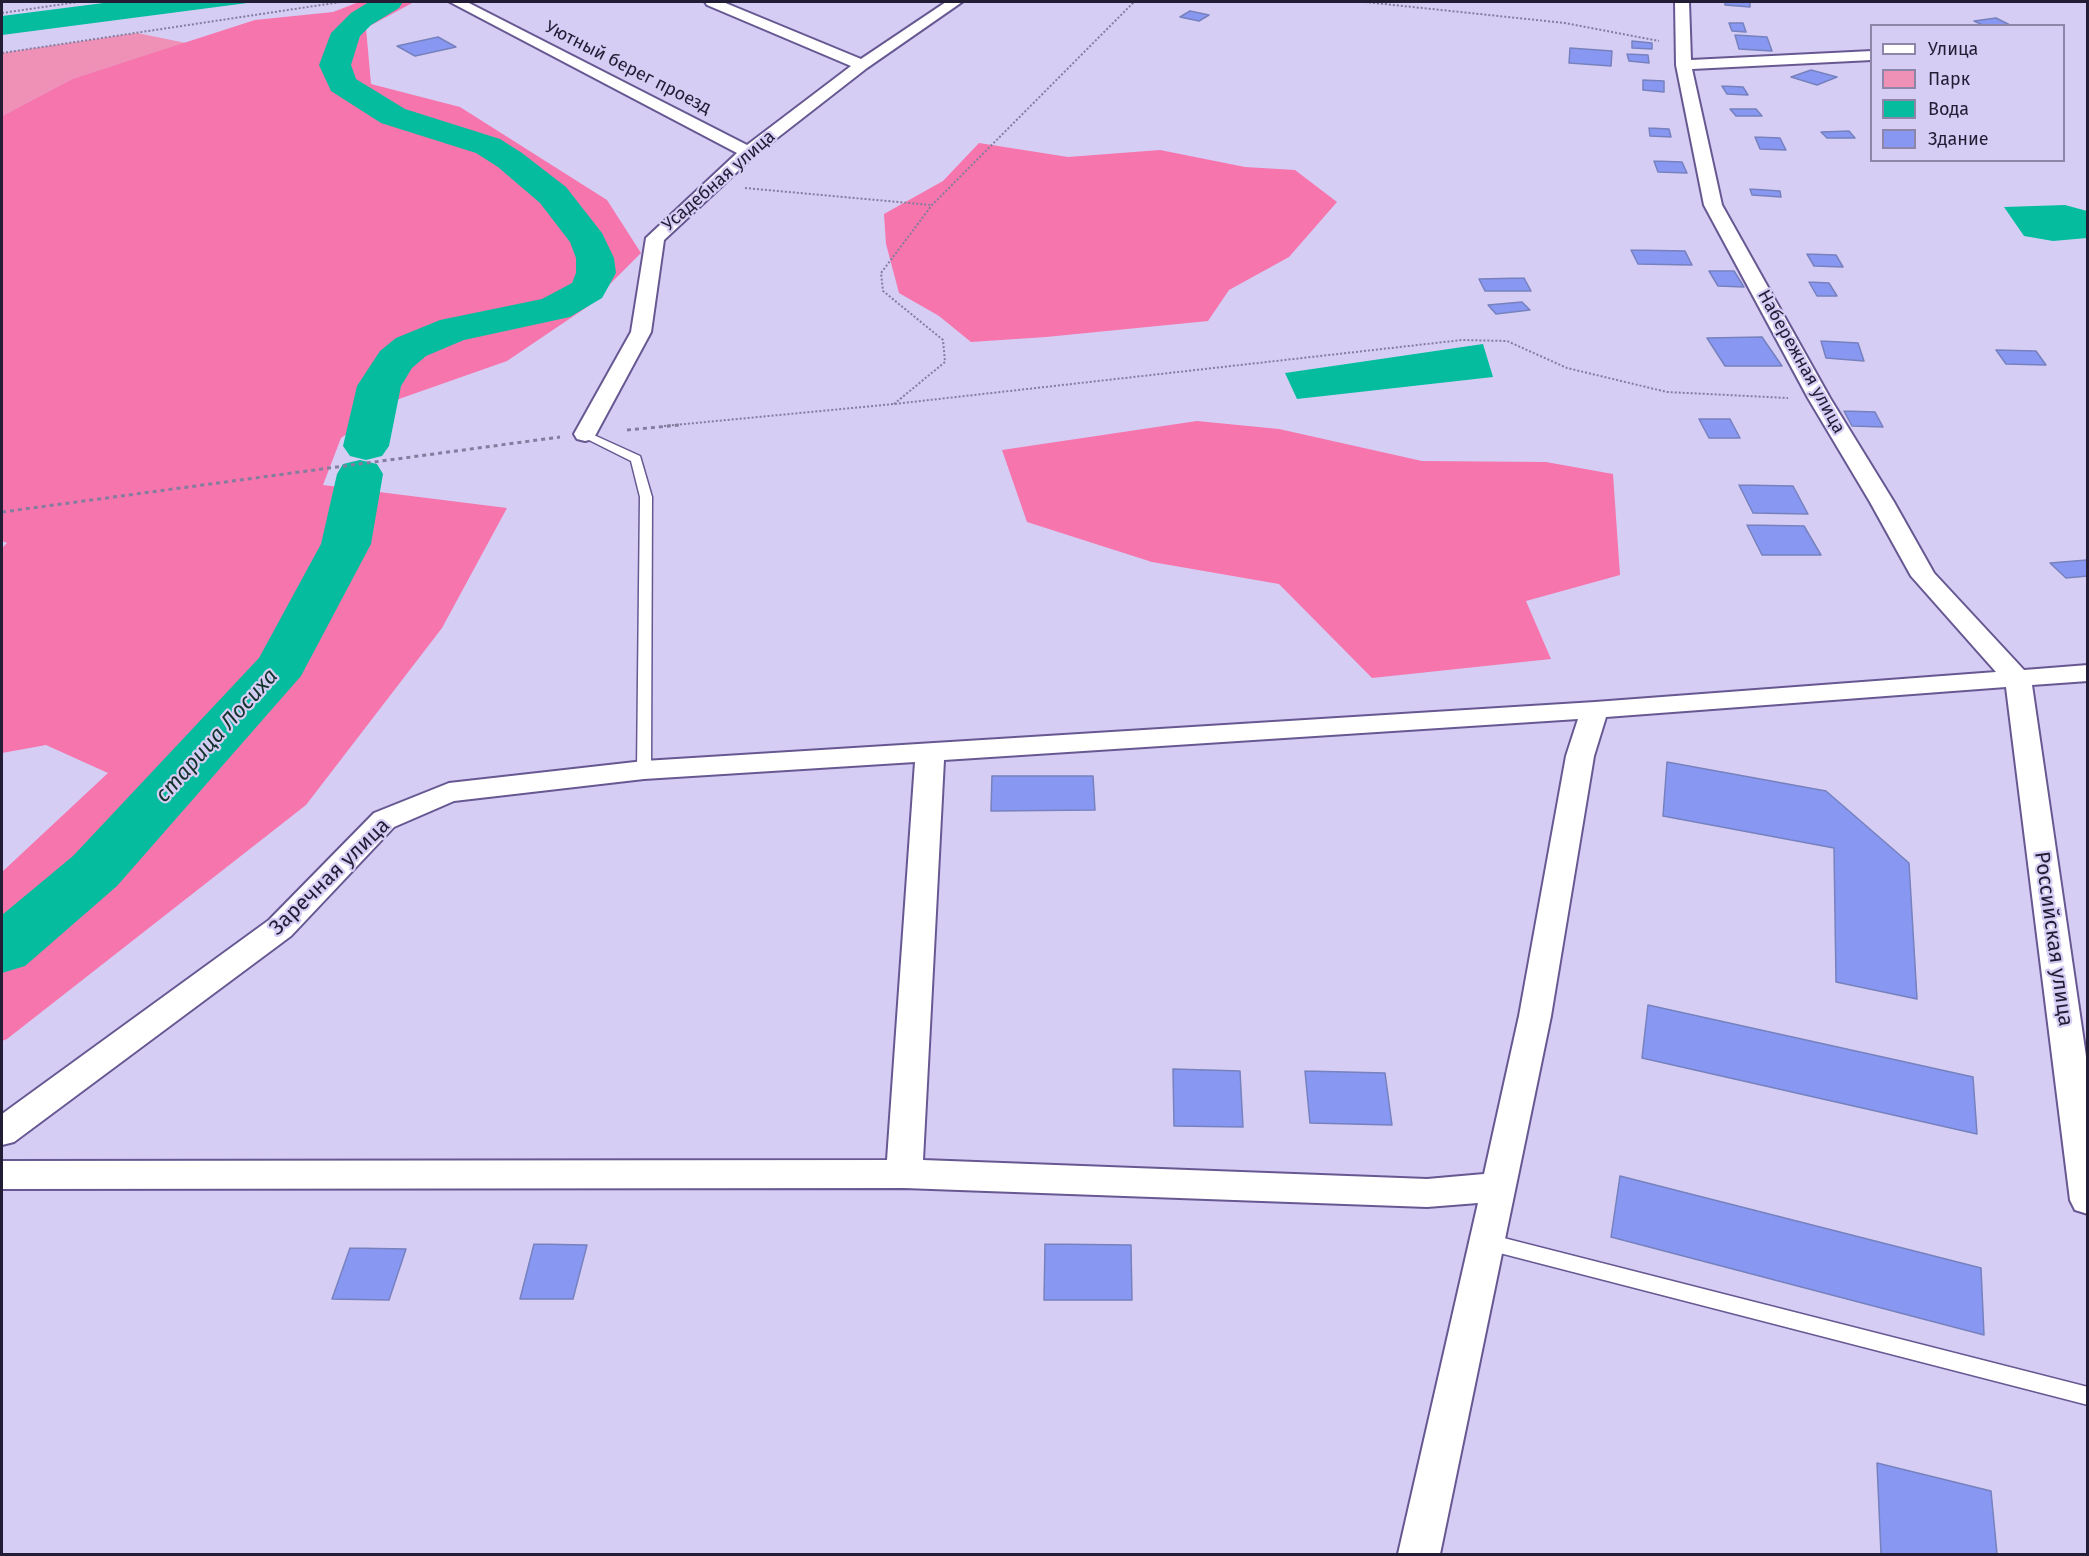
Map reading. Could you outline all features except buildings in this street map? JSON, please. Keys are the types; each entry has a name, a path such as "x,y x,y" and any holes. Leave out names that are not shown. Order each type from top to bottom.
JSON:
{"street":[{"name":"Уютный берег проезд","path":"457,2 748,152"},
{"path":"712,2 862,65"},
{"name":"Усадебная улица","path":"585,434 641,332 655,238 748,152 862,65 955,2"},
{"name":"Набережная улица","path":"1682,2 1684,56 1713,205 1819,398 1882,502 1923,576 2018,679"},
{"path":"1684,56 1870,55"},
{"name":"Заречная улица","path":"2,1132 280,928 384,820 450,792 644,770 1595,710 2088,673"},
{"name":"Российская улица","path":"2018,679 2088,1200"},
{"path":"1419,1554 1535,1016 1580,756 1595,710"},
{"path":"904,1174 930,752"},
{"path":"2,1175 904,1174 1427,1192 1498,1187"}],"lane":[{"path":"585,434 636,459 646,497 644,770"},
{"path":"1488,1242 2088,1395"}],"path":[{"path":"2,13 78,2"},
{"path":"2,53 341,2"},
{"path":"894,404 945,362 943,340 883,291 881,273 932,205 1134,2"},
{"path":"1365,2 1565,23 1684,56"},
{"path":"714,185 932,205"},
{"path":"2,512 585,434 894,404 1462,340 1507,341 1567,368 1667,392 1745,397 1819,398"}],"green space":[{"path":"137,33 186,43 72,79 2,116 2,53"}],"shaded area":[{"path":"359,2 414,2 366,28 371,84 460,107 607,200 641,253 587,307 507,361 399,399 341,438 323,485 507,508 442,628 306,805 2,1041 2,872 108,773 46,745 2,753 2,548 7,543 2,541 2,116 72,79 255,20 333,12"},
{"path":"979,143 1068,157 1160,150 1245,167 1295,170 1337,202 1289,257 1229,290 1208,321 971,342 939,316 899,293 886,244 884,214 943,181"},
{"path":"1197,421 1279,429 1422,461 1546,462 1613,474 1620,575 1526,601 1551,659 1372,678 1279,584 1152,562 1027,522 1002,450"}],"water":[{"path":"111,2 255,2 2,35 2,16"},
{"path":"2065,205 2087,211 2087,238 2053,241 2024,236 2004,207"},
{"path":"1483,344 1493,377 1297,399 1285,373"}],"waterway":[{"name":"старица Лосиха","path":"366,446 379,386 395,360 411,347 455,329 556,308 588,290 596,273 595,258 589,241 553,195 510,160 488,146 393,116 342,84 335,65 346,33 361,19 389,2"},
{"name":"старица Лосиха","path":"2,950 95,871 282,665 346,544 360,474"}]}
